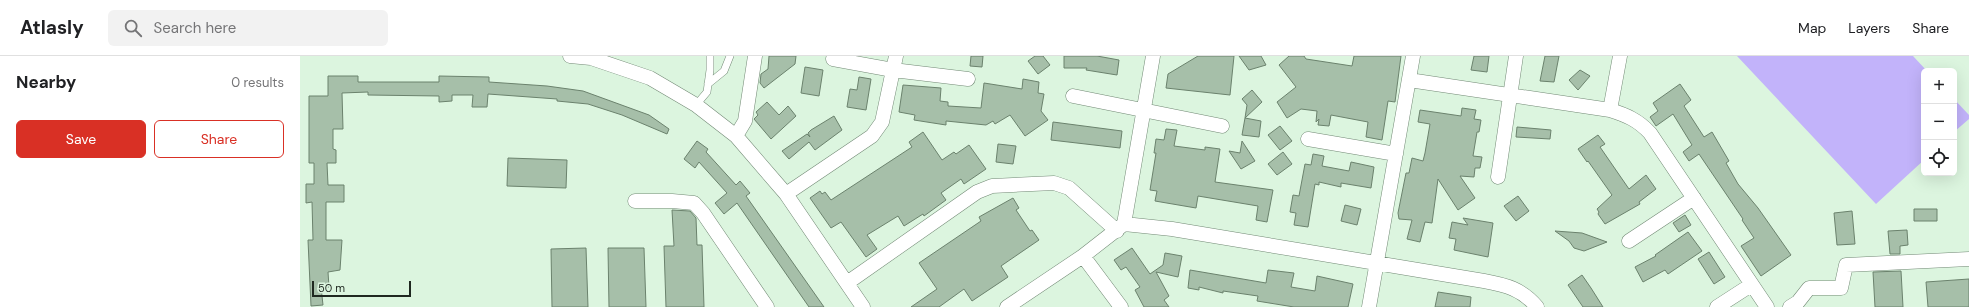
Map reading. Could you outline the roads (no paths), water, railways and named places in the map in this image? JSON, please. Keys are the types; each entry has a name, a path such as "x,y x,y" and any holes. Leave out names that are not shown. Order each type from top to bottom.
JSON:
{"street":[{"path":"570,56 591,58 650,78 696,105 736,136 786,194 863,307"},
{"path":"736,136 745,121 754,56"},
{"path":"786,194 872,136 882,122 896,56"},
{"path":"1007,307 1083,256 1121,227 1145,111 1153,56"},
{"path":"1369,307 1413,56"},
{"path":"1498,176 1516,56"},
{"path":"1610,110 1620,56"},
{"path":"833,59 893,70 968,79"},
{"path":"1409,80 1610,110 1632,118 1642,124 1694,198 1767,307"},
{"path":"1073,96 1222,126"},
{"path":"1308,139 1396,154"},
{"path":"847,283 976,192 992,186 1054,182 1069,188 1121,227 1186,231 1507,286 1517,289 1528,297 1537,307"},
{"path":"1629,241 1694,198"},
{"path":"635,201 672,201 694,203 703,213 767,307"},
{"path":"1083,256 1121,307"},
{"path":"1790,307 1798,302 1809,288 1841,288 1846,265 1969,259"},
{"path":"1717,307 1751,285"}],"lane":[{"path":"696,105 707,92 710,56"},
{"path":"708,84 724,71 730,56"}]}
